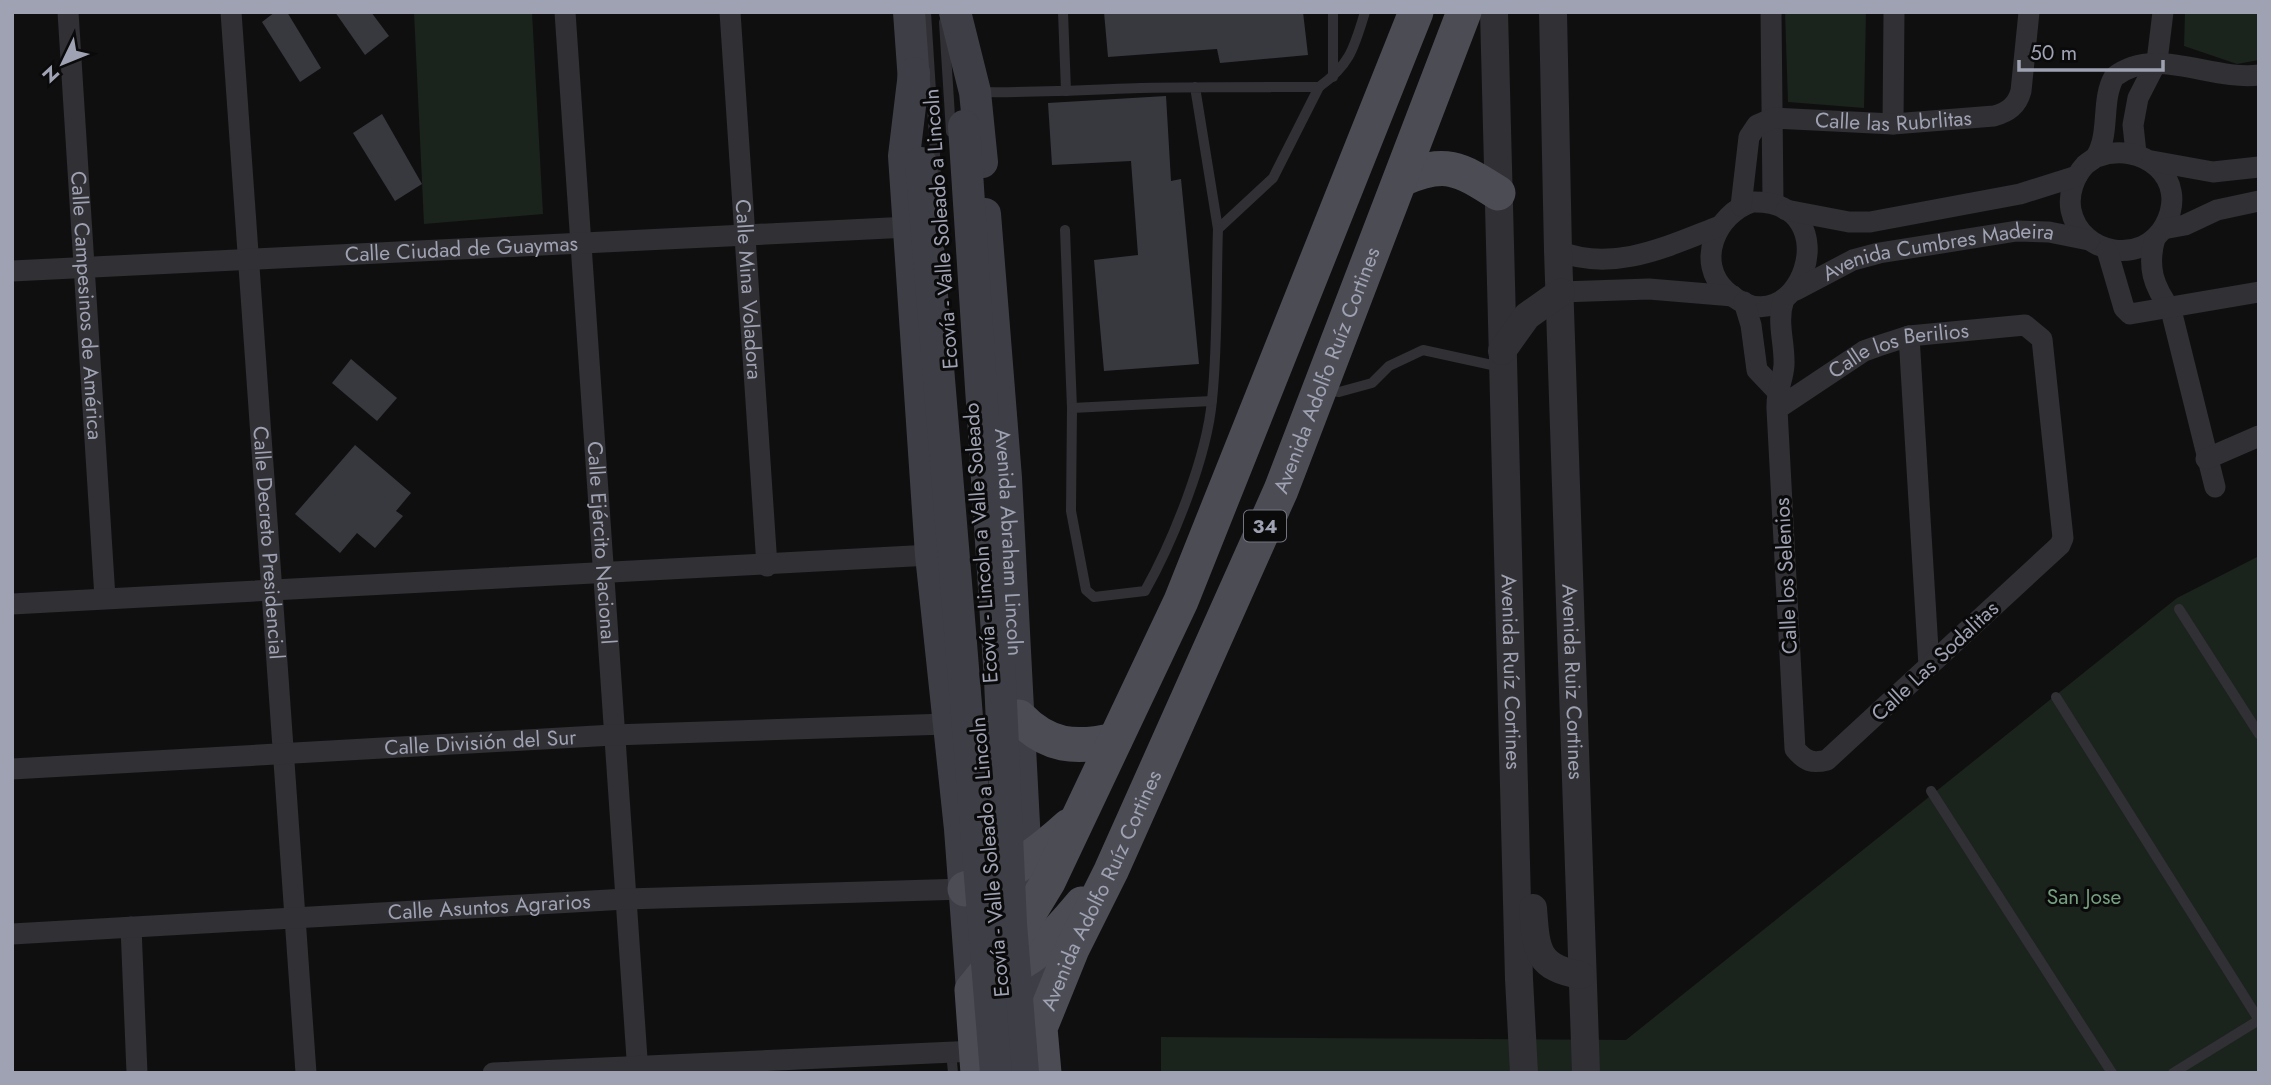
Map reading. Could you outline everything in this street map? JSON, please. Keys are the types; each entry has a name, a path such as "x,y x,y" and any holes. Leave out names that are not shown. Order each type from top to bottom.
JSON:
{"main road":[{"path":"909,12 914,73 929,175 958,639 976,789 977,1059"},
{"name":"Avenida Abraham Lincoln","path":"955,12 958,138 1000,680 1011,924 1023,1073"},
{"name":"Avenida Abraham Lincoln","path":"955,12 975,92 1006,478 1019,717 1001,784 998,876 1002,959 977,1059"},
{"name":"34","path":"1002,959 1079,816 1181,601 1416,12"},
{"name":"Avenida Adolfo Ruíz Cortines","path":"1040,1028 1072,949 1111,871 1281,490 1464,12"},
{"name":"Avenida Abraham Lincoln","path":"914,73 904,156 932,555 947,724 954,776 998,876 1002,959 1040,1028 1044,1073"},
{"path":"1402,179 1430,167 1448,168 1474,177 1498,193"},
{"path":"1318,389 1302,374 1299,366 1335,262 1344,190"},
{"path":"1019,717 1038,734 1060,745 1078,747 1115,740"},
{"path":"954,776 971,792 1001,784"},
{"path":"998,876 1079,816"},
{"path":"1002,959 1111,871"}],"street":[{"name":"Calle Campesinos de América","path":"68,12 106,598"},
{"name":"Calle Decreto Presidencial","path":"231,12 246,260 297,919 306,1073"},
{"name":"Calle Ejército Nacional","path":"565,12 638,1070"},
{"name":"Calle Mina Voladora","path":"730,12 767,566"},
{"name":"Avenida Ruíz Cortines","path":"1494,12 1519,979 1524,1073"},
{"path":"1553,12 1561,292"},
{"path":"1561,292 1649,289 1738,299 1757,305 1789,295 1803,279 1808,250 1805,235 1780,206 1773,118 1771,12"},
{"path":"1893,124 1894,12"},
{"name":"Calle las Rubrlitas","path":"1773,118 1893,124 1994,116 2011,109 2021,91 2029,12"},
{"path":"2163,12 2157,61 2138,98 2133,125 2144,157 2167,181 2170,193 2171,206 2159,234 2151,269 2155,287 2171,310 2206,460 2215,487"},
{"path":"2096,157 2112,81 2120,72 2157,61 2214,75 2259,75"},
{"path":"1558,251 1577,259 1596,261 1648,254 1720,226 1741,205 1749,137 1757,125 1773,118"},
{"path":"2259,167 2213,173 2123,151 2096,157 2077,176 2071,192 2071,210 2077,227 2098,245 2124,308 2130,314 2171,310 2259,292"},
{"path":"1741,205 1780,206 1849,222 1870,222 2020,194 2077,176"},
{"path":"2098,245 2133,250 2159,234 2217,210 2259,201"},
{"path":"1720,226 1711,250 1711,264 1723,287 1738,299 1751,325 1757,370 1777,400"},
{"name":"Calle Ciudad de Guaymas","path":"12,271 909,227"},
{"name":"Avenida Cumbres Madeira","path":"1789,295 1853,260 1879,253 2017,231 2049,232 2098,245"},
{"path":"1503,359 1527,316 1561,292 1596,261"},
{"name":"Avenida Ruiz Cortines","path":"1561,292 1586,1073"},
{"name":"Calle los Selenios","path":"1789,295 1779,322 1784,367 1777,400 1795,749 1803,759"},
{"name":"Calle los Berilios","path":"1777,400 1864,351 1909,336 2025,325 2042,339 2063,538 2060,545"},
{"path":"1909,336 1929,666"},
{"path":"2206,460 2259,436"},
{"name":"Calle Las Sodalitas","path":"1803,759 1815,763 1827,760 2060,545"},
{"path":"12,604 604,571 767,566 932,555"},
{"path":"1511,691 1527,735 1535,940 1542,957 1557,972 1581,975"},
{"name":"Calle División del Sur","path":"12,769 613,735 947,724"},
{"name":"Calle Asuntos Agrarios","path":"12,934 998,876"},
{"path":"131,928 137,1073"},
{"path":"493,1073 817,1066 977,1059"}],"lane":[{"name":"Ecovía - Valle Soleado a Lincoln","path":"926,12 929,175"},
{"path":"943,12 958,138"},
{"path":"1063,12 1066,91"},
{"path":"1333,12 1333,77"},
{"path":"1218,229 1273,178 1318,87 1333,77 1350,58 1365,12"},
{"path":"1065,230 1072,408 1071,511 1086,590 1094,597 1142,592 1146,589 1165,549 1202,452 1212,401 1218,229 1195,87"},
{"path":"975,92 1318,87"},
{"name":"Ecovía - Lincoln a Valle Soleado","path":"955,179 1001,784"},
{"path":"1318,389 1339,392 1372,383 1389,366 1423,350 1503,359"},
{"path":"1072,408 1212,401"},
{"name":"Ecovía - Valle Soleado a Lincoln","path":"958,463 1001,784 998,876"},
{"path":"2179,609 2259,734"},
{"path":"2056,697 2259,1020 2173,1073"},
{"path":"1931,791 2112,1073"},
{"path":"1002,959 1029,1073"}],"green space":[{"path":"414,12 532,12 543,214 424,224"},
{"path":"1785,12 1866,12 1864,108 1788,102"},
{"path":"2185,12 2259,12 2259,60 2237,64 2184,46"},
{"name":"San Jose","path":"2259,556 2259,1073 1161,1073 1161,1037 1626,1040 2177,598"}],"building":[{"path":"275,12 287,12 321,68 300,82 262,22"},
{"path":"335,12 371,12 389,36 365,55"},
{"path":"1104,12 1303,12 1308,55 1220,63 1217,49 1108,57"},
{"path":"1166,96 1171,181 1181,179 1199,364 1104,371 1094,260 1138,255 1131,161 1052,165 1048,103"},
{"path":"382,114 422,184 395,201 353,133"},
{"path":"351,359 397,398 377,421 332,383"},
{"path":"355,445 411,493 396,511 403,516 375,548 357,533 340,553 295,514"}]}
